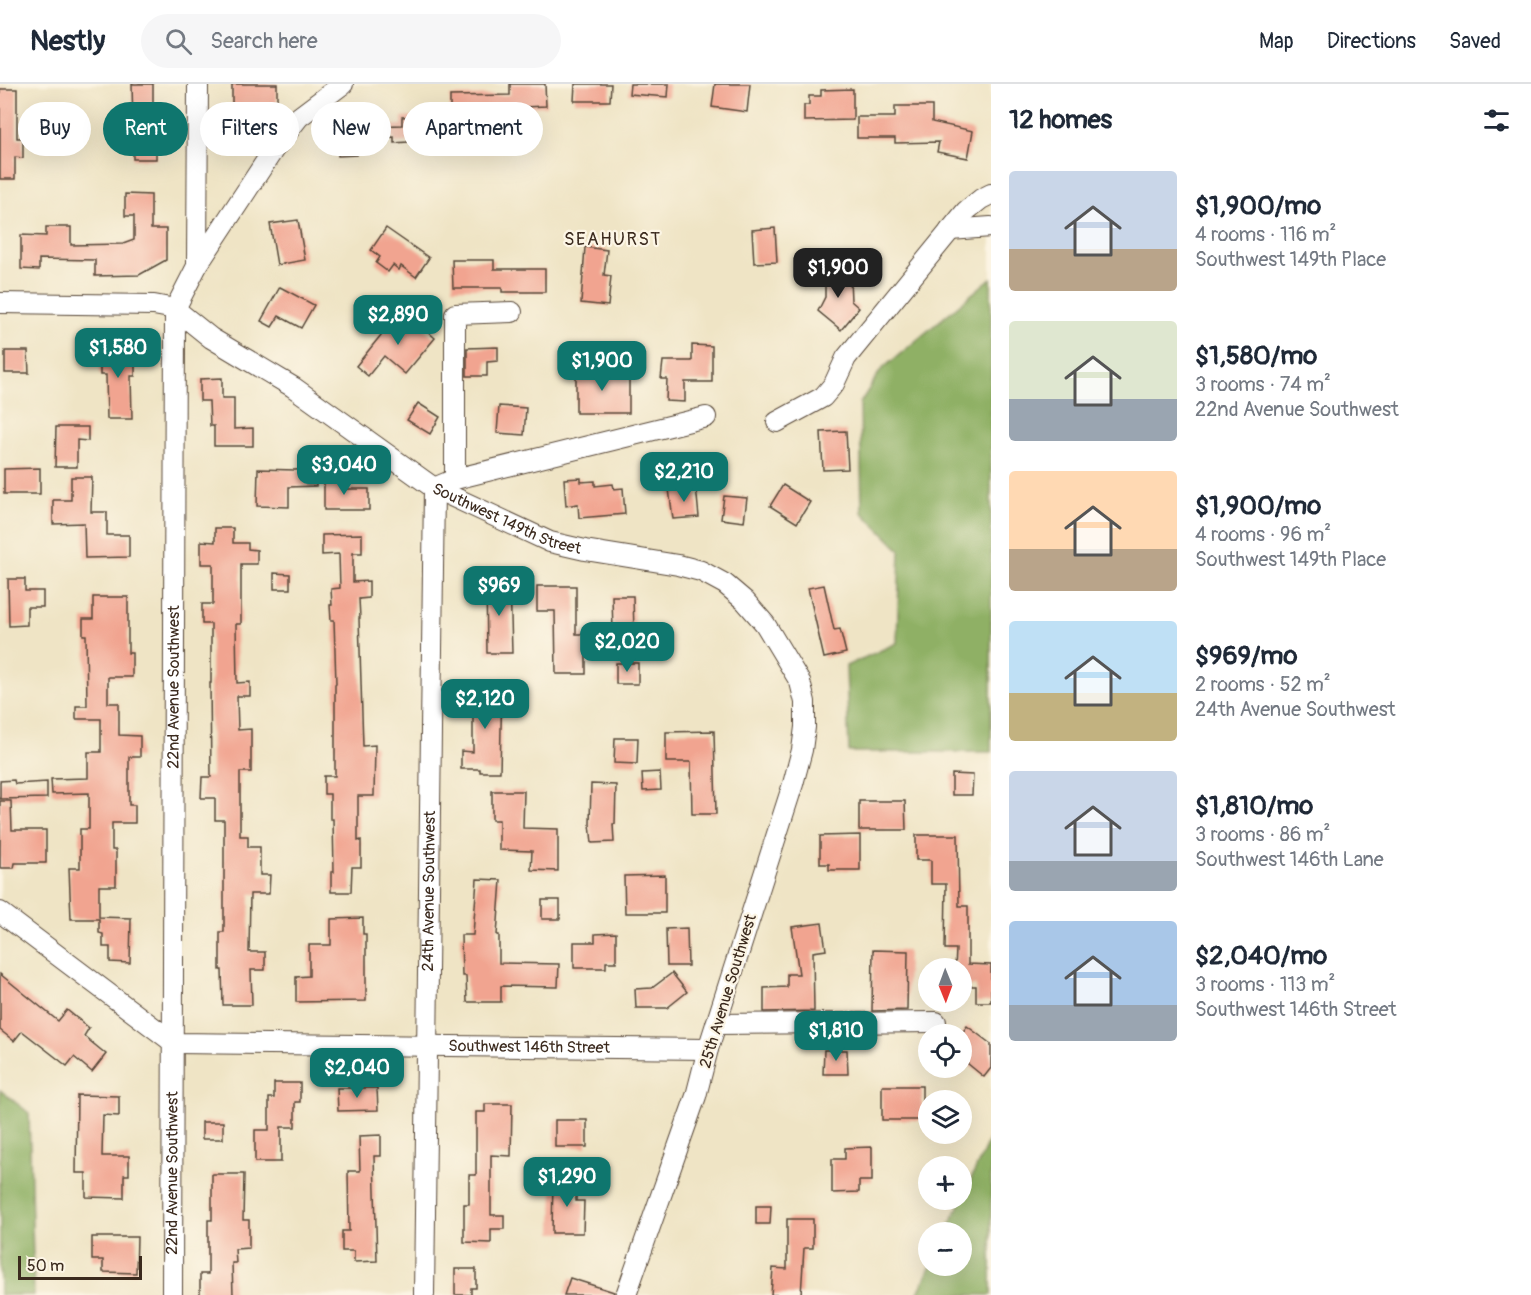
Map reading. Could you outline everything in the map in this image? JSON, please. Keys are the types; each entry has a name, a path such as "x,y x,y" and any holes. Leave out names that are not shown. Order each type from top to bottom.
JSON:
{"street":[{"name":"22nd Avenue Southwest","path":"172,1295 175,309 197,266 198,84"},
{"path":"197,266 286,133 299,117 343,84"},
{"path":"777,422 823,397 834,384 846,358 966,211 991,194"},
{"path":"950,231 991,227"},
{"path":"0,303 154,305 175,309"},
{"name":"Southwest 149th Street","path":"175,309 212,338 293,387 434,488 550,542 678,565 701,572 725,584 745,601 765,624 800,682"},
{"path":"455,479 455,314 512,312"},
{"path":"434,488 455,479 706,417"},
{"name":"24th Avenue Southwest","path":"424,1295 434,488"},
{"name":"25th Avenue Southwest","path":"626,1295 696,1096 708,1049 794,784 806,728 805,702 800,682"},
{"path":"0,912 174,1043"},
{"path":"716,1024 936,1022"},
{"name":"Southwest 146th Street","path":"174,1043 708,1049"}],"green space":[{"path":"991,278 991,752 849,752 846,666 897,643 900,550 862,512 860,403 881,370"},
{"path":"0,1090 29,1113 34,1295 0,1295"},
{"path":"991,1136 991,1295 917,1295 926,1276 972,1276 972,1222 951,1222 957,1210 972,1210 972,1177"}],"building":[{"path":"132,84 153,84 153,102 132,102"},
{"path":"232,84 277,84 277,102 232,102"},
{"path":"510,84 545,84 546,106 543,106 543,102 450,102 450,96 510,95"},
{"path":"575,84 611,84 610,101 574,101"},
{"path":"630,84 669,84 668,97 629,94"},
{"path":"715,84 750,84 747,112 712,107"},
{"path":"0,89 17,89 18,156 23,156 23,158 15,157 15,179 0,179"},
{"path":"853,89 853,120 804,121 804,105 809,105 809,96 821,96 821,90"},
{"path":"895,106 932,106 932,122 973,131 968,158 937,152 939,142 895,143 895,138 857,138 857,117 895,117"},
{"path":"402,117 403,142 394,143 394,137 391,137 391,125 402,125"},
{"path":"133,156 156,156 156,159 133,159"},
{"path":"125,194 151,195 151,229 166,229 166,260 139,275 95,276 95,260 39,259 39,270 21,269 21,235 46,236 46,227 71,227 71,245 123,244 134,240 134,216 125,216"},
{"path":"298,220 305,260 277,265 270,224"},
{"path":"386,228 429,258 416,277 401,266 399,270 393,265 388,272 376,263 380,257 371,250"},
{"path":"775,228 777,262 754,263 752,230"},
{"path":"585,247 607,250 604,275 611,276 608,306 581,303"},
{"path":"452,260 494,260 494,269 545,269 545,292 502,292 502,288 453,288"},
{"path":"836,266 850,278 851,301 859,308 841,330 818,311 825,297 825,279"},
{"path":"280,287 314,305 301,328 279,316 272,327 261,321"},
{"path":"398,314 413,327 417,322 435,338 405,374 384,356 368,376 356,366"},
{"path":"100,345 135,346 135,376 131,376 132,419 107,419 106,375 100,375"},
{"path":"692,345 712,346 712,382 685,382 685,402 666,401 667,379 661,379 663,361 692,361"},
{"path":"498,347 498,361 487,362 487,376 467,376 467,348"},
{"path":"5,351 28,351 29,373 5,373"},
{"path":"576,371 629,371 629,413 576,413"},
{"path":"222,378 222,398 234,398 234,429 253,428 253,446 214,446 214,426 210,426 209,401 200,401 200,379"},
{"path":"418,403 440,417 430,434 407,420"},
{"path":"499,406 526,408 524,435 497,433"},
{"path":"56,427 88,427 88,441 77,440 77,467 55,467"},
{"path":"846,431 848,469 823,470 821,432"},
{"path":"40,468 40,494 4,494 4,469"},
{"path":"316,468 316,486 289,487 289,507 257,506 258,469"},
{"path":"71,477 92,477 91,512 107,512 107,535 129,535 129,557 85,558 84,523 53,524 53,500 71,500"},
{"path":"324,478 346,478 346,489 369,489 369,510 324,510"},
{"path":"581,478 581,482 595,481 595,486 613,484 614,489 623,488 625,514 579,518 578,504 566,506 564,479"},
{"path":"783,485 810,502 797,523 770,506"},
{"path":"696,486 699,517 673,519 669,489"},
{"path":"724,496 747,498 744,522 721,519"},
{"path":"215,528 233,528 233,543 248,543 248,549 257,550 257,564 241,564 241,624 236,624 237,683 250,682 250,696 237,696 238,730 251,729 251,772 240,772 240,836 248,836 248,847 260,847 260,875 270,875 269,894 250,894 249,952 265,952 265,970 251,970 252,1005 223,1005 220,932 224,932 224,820 215,820 215,798 201,798 202,777 211,777 211,624 202,624 202,604 213,604 213,564 201,564 201,541 215,542"},
{"path":"362,534 362,553 353,553 353,582 369,581 369,598 359,599 359,618 363,746 375,745 374,796 358,796 358,841 361,840 361,867 352,867 351,892 331,892 331,872 334,872 333,819 330,819 330,794 324,794 324,776 335,776 336,684 334,620 331,620 330,605 332,605 331,589 340,588 339,554 322,555 322,535"},
{"path":"274,573 290,574 290,589 274,589"},
{"path":"8,579 25,579 25,591 43,591 43,607 27,607 27,625 9,626"},
{"path":"486,580 510,580 512,653 487,653"},
{"path":"824,585 834,630 840,629 846,653 824,658 808,588"},
{"path":"537,586 576,586 576,634 586,634 586,674 556,674 555,611 537,611"},
{"path":"612,596 633,596 634,632 613,632"},
{"path":"93,597 128,597 128,653 132,653 132,677 108,677 108,703 119,703 119,735 140,736 140,757 129,757 129,805 135,805 135,823 112,823 112,850 116,850 116,886 99,886 99,917 131,918 130,963 110,962 110,947 103,947 103,934 99,933 99,919 71,919 69,868 80,868 80,829 89,829 89,793 52,794 51,779 88,778 88,752 101,752 101,719 76,719 76,706 87,706 86,635 83,635 83,619 93,619"},
{"path":"616,663 638,663 638,684 616,684"},
{"path":"473,685 502,685 500,772 461,769 461,751 473,752"},
{"path":"714,731 716,814 692,814 691,762 666,762 666,732"},
{"path":"615,738 638,738 637,764 614,763"},
{"path":"660,772 661,790 643,791 642,773"},
{"path":"952,774 973,775 972,795 952,795"},
{"path":"14,780 15,784 47,782 47,798 0,799 0,781"},
{"path":"591,784 616,785 614,842 592,843"},
{"path":"492,791 524,791 523,828 558,829 558,871 531,870 532,851 499,850 499,820 492,820"},
{"path":"0,801 11,801 12,830 46,830 46,863 15,863 14,868 0,868"},
{"path":"859,801 905,801 906,830 859,830"},
{"path":"860,835 860,870 829,870 829,864 820,864 820,836"},
{"path":"916,835 958,835 959,906 968,906 968,958 956,958 956,949 945,949 946,884 931,884 931,860 916,860"},
{"path":"665,875 665,913 625,913 624,876"},
{"path":"477,879 501,880 497,935 499,935 499,963 559,964 558,987 501,986 501,1002 467,1002 466,976 462,976 461,935 473,935"},
{"path":"542,900 560,900 560,919 542,919"},
{"path":"363,918 363,934 366,934 366,1001 296,1002 296,977 309,976 309,945 331,945 331,919"},
{"path":"822,923 826,950 813,952 814,1011 764,1012 764,988 787,987 787,974 799,974 792,927"},
{"path":"687,928 688,966 667,966 666,929"},
{"path":"616,933 616,962 606,962 606,968 574,968 574,942 595,942 595,934"},
{"path":"873,950 908,951 907,1010 872,1011"},
{"path":"972,964 991,965 991,1002 976,1002 976,986 972,986"},
{"path":"672,973 687,992 667,1008 636,1008 635,989 652,988"},
{"path":"0,974 58,1021 67,1010 89,1028 84,1036 106,1054 92,1072 74,1057 67,1066 22,1031 14,1041 0,1030"},
{"path":"972,1030 991,1044 991,1068 984,1077 972,1067"},
{"path":"824,1050 847,1050 848,1074 823,1074"},
{"path":"274,1083 300,1083 300,1102 295,1102 295,1127 281,1127 281,1162 255,1162 255,1130 269,1130 269,1098 274,1098"},
{"path":"882,1086 922,1086 922,1090 918,1090 918,1120 882,1120"},
{"path":"337,1088 377,1088 378,1110 338,1111"},
{"path":"77,1095 119,1096 119,1116 103,1115 102,1156 129,1156 129,1175 124,1175 124,1198 86,1197 86,1173 76,1173"},
{"path":"485,1104 512,1104 511,1156 491,1155 491,1215 504,1215 504,1229 491,1229 491,1243 464,1242 464,1204 469,1204 469,1175 476,1175 476,1112 485,1112"},
{"path":"555,1120 587,1120 587,1147 555,1147"},
{"path":"202,1122 223,1122 223,1139 202,1139"},
{"path":"381,1135 381,1156 374,1156 377,1261 354,1262 354,1251 342,1251 342,1231 349,1231 348,1171 360,1171 359,1136"},
{"path":"872,1147 872,1181 859,1181 859,1192 832,1193 832,1159 845,1159 845,1148"},
{"path":"212,1174 244,1174 243,1220 249,1220 249,1248 235,1249 236,1263 232,1263 233,1295 200,1295 200,1274 208,1274 208,1220 212,1220"},
{"path":"553,1179 576,1180 576,1201 584,1201 583,1233 552,1233"},
{"path":"756,1206 771,1206 770,1224 756,1224"},
{"path":"787,1219 813,1219 813,1248 804,1248 801,1295 771,1295 773,1268 787,1269"},
{"path":"92,1237 137,1237 136,1273 103,1272 103,1260 92,1260"},
{"path":"455,1269 476,1269 476,1288 471,1288 471,1295 455,1295"},
{"path":"570,1278 614,1292 613,1295 564,1295"}],"district":[{"name":"SEAHURST","path":"613,239"}]}
